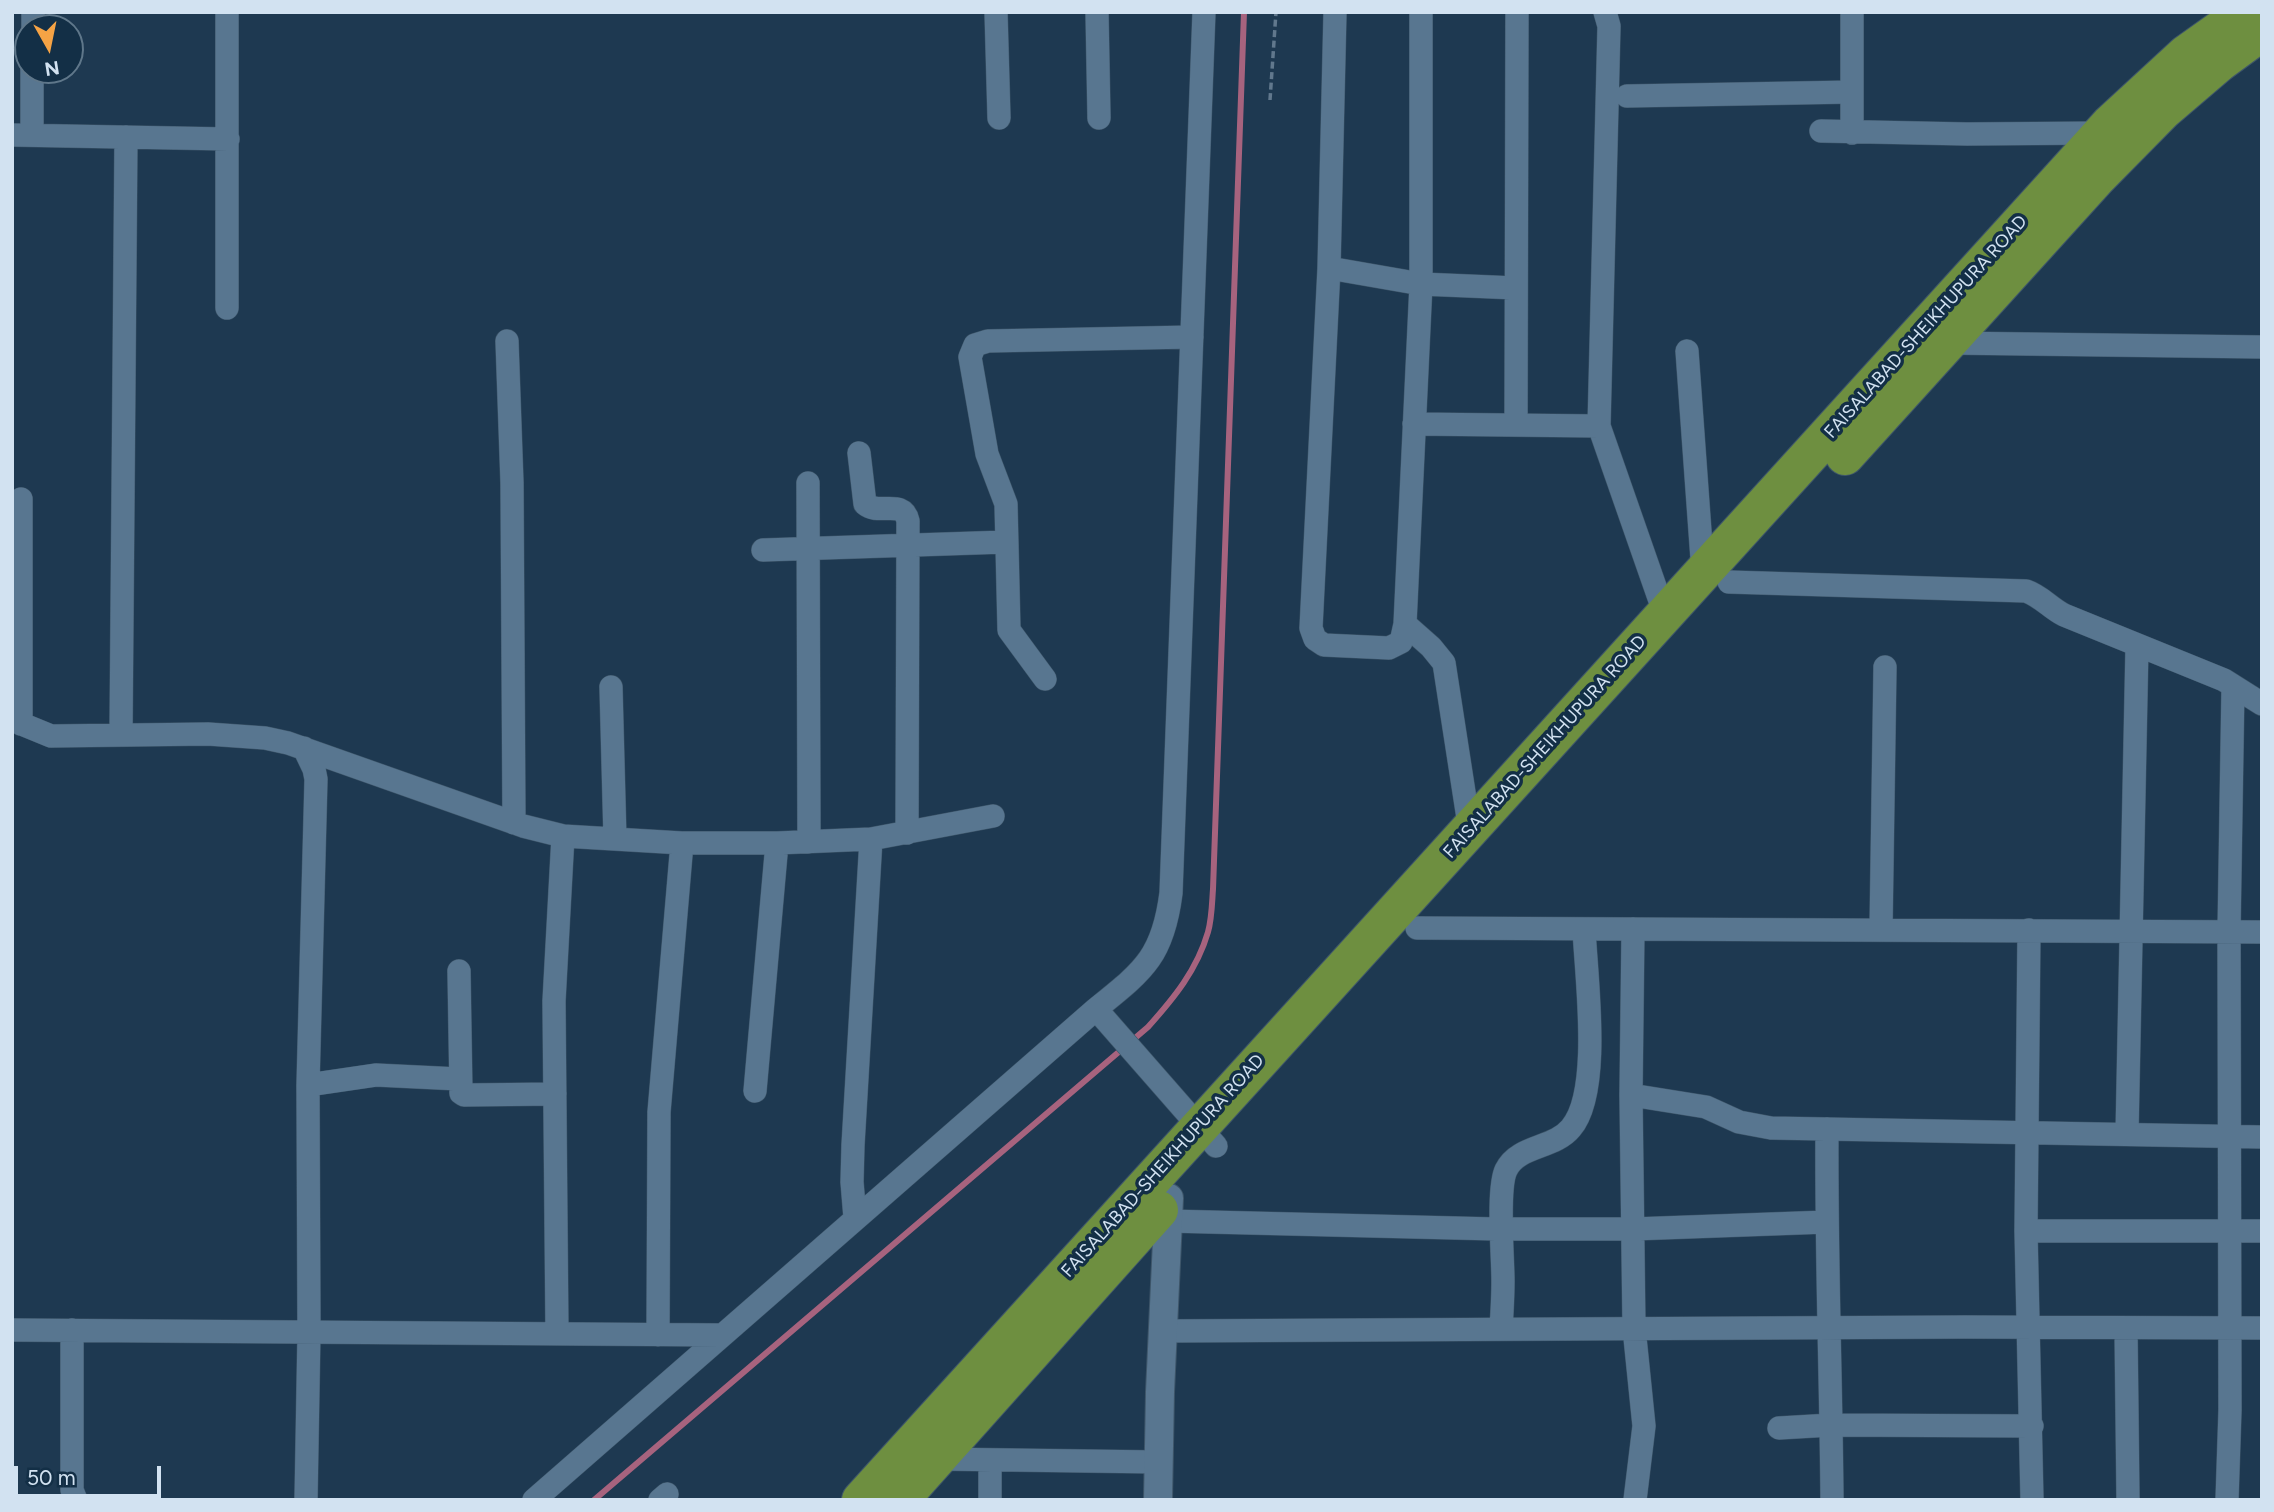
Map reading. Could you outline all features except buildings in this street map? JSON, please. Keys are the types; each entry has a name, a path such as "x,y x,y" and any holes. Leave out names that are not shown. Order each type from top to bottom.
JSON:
{"highway":[{"name":"FAISALABAD-SHEIKHUPURA ROAD","path":"861,1500 1207,1136 1416,928 2102,133 2186,54 2245,12"},
{"name":"FAISALABAD-SHEIKHUPURA ROAD","path":"900,1500 1169,1210 1207,1136 1470,831 1665,615 1716,578 1949,343 2096,179 2164,110 2219,63 2262,32"}],"street":[{"path":"228,12 228,308"},
{"path":"996,12 999,117"},
{"path":"1097,12 1099,118"},
{"path":"534,1500 1145,966 1154,954 1168,918 1171,893 1205,12"},
{"path":"1335,12 1329,268 1311,628 1315,639 1324,645 1389,648 1401,642 1405,624 1421,285 1422,12"},
{"path":"1516,425 1517,12"},
{"path":"1605,12 1609,26 1599,426 1665,615"},
{"path":"1852,12 1852,133"},
{"path":"30,84 22,135 228,139"},
{"path":"1626,96 1852,92"},
{"path":"1821,131 2102,133"},
{"path":"121,734 126,137"},
{"path":"1329,268 1421,285 1516,288"},
{"path":"1045,679 1009,630 1006,504 987,454 970,357 975,345 988,341 1192,337"},
{"path":"507,341 512,483 514,823"},
{"path":"1949,343 2262,347"},
{"path":"1686,351 1716,578 2026,592 2037,596 2054,610 2233,685 2262,704"},
{"path":"1414,424 1599,426"},
{"path":"859,453 865,504 869,508 895,508 904,511 908,521 907,833"},
{"path":"808,483 809,842"},
{"path":"21,499 17,722 51,736 208,734 265,738 304,748 514,823 563,836 682,843 809,842 871,839 993,816"},
{"path":"763,550 1006,542"},
{"path":"1405,624 1431,647 1444,663 1470,831"},
{"path":"2127,1134 2137,646"},
{"path":"1881,930 1885,667"},
{"path":"2227,1500 2229,932 2233,685"},
{"path":"611,688 615,839"},
{"path":"304,748 316,779 308,1085 309,1332 306,1500"},
{"path":"557,1334 554,1001 563,836"},
{"path":"855,1219 853,1145 871,839"},
{"path":"658,1335 659,1112 682,843"},
{"path":"755,1091 777,843"},
{"path":"1416,928 2262,932"},
{"path":"1501,1329 1503,1178 1511,1161 1517,1156 1561,1138 1573,1126 1582,1106 1590,1070 1584,929"},
{"path":"1633,929 1631,1095 1634,1328 1644,1426 1635,1500"},
{"path":"2029,930 2026,1231 2032,1500"},
{"path":"459,971 460,1091 464,1095 555,1094"},
{"path":"1096,1009 1207,1136"},
{"path":"308,1085 376,1075 459,1079"},
{"path":"1631,1095 1706,1107 1739,1122 1756,1126 2262,1137"},
{"path":"1827,1129 1832,1500"},
{"path":"1157,1500 1169,1210 1502,1229 1827,1222"},
{"path":"2026,1231 2262,1231"},
{"path":"1163,1331 1830,1327 2262,1328"},
{"path":"2126,1328 2128,1500"},
{"path":"12,1330 721,1335"},
{"path":"72,1330 72,1490 76,1500"},
{"path":"1779,1428 1831,1425 2032,1426"},
{"path":"937,1459 1158,1462"},
{"path":"990,1460 990,1500"}],"path":[{"path":"1270,100 1276,12"}],"waterway":[{"path":"594,1500 1148,1027 1184,983 1198,959 1208,932 1213,889 1244,12"}]}
